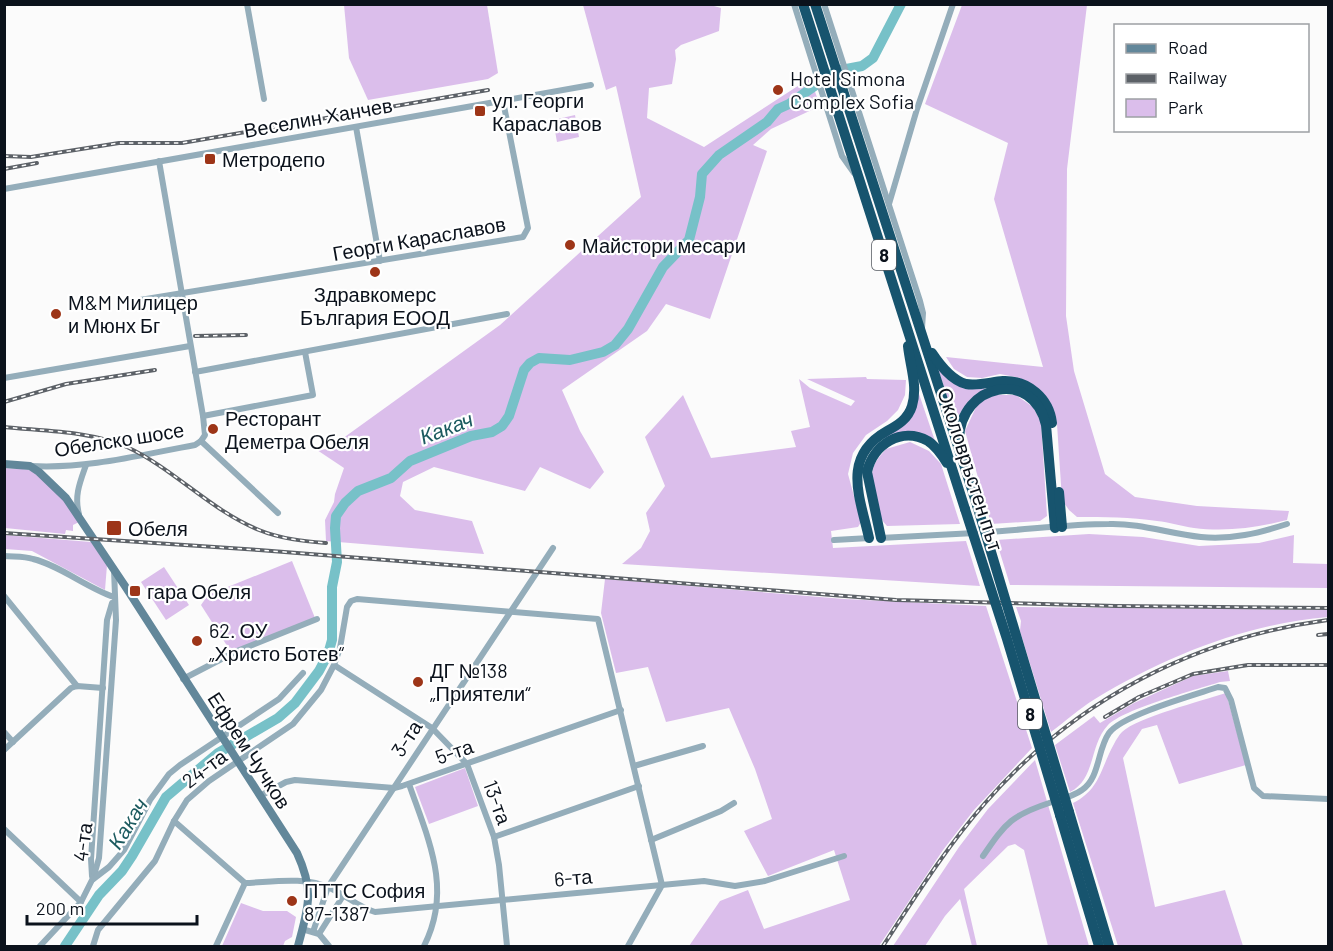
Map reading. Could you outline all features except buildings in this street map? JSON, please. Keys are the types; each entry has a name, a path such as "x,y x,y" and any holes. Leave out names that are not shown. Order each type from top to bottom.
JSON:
{"highway":[{"name":"Околовръстен път","path":"803,4 828,65 885,223 977,505 1099,946"},
{"name":"Околовръстен път","path":"815,4 828,65"},
{"name":"Околовръстен път","path":"837,91 861,183 907,328 1109,946"},
{"path":"885,223 899,239"},
{"path":"875,538 858,488 857,466 867,446 876,438 898,426 906,419 911,409 914,384 907,328"},
{"path":"924,338 948,373 962,382 1020,383 1043,399 1052,418 1059,528"},
{"path":"968,478 960,441 960,429 969,407 980,397 993,390 1009,389 1024,394 1038,405 1044,416 1059,528"},
{"path":"875,538 867,472 869,461 876,450 886,442 908,436 927,441 942,454 956,481"}],"street":[{"path":"247,4 264,99"},
{"path":"794,4 828,65 837,91 888,204 923,313 924,338"},
{"path":"824,4 828,65"},
{"path":"888,204 953,4"},
{"name":"Веселин Ханчев","path":"4,189 591,86"},
{"name":"Георги Караславов","path":"140,300 523,237 527,232 503,102"},
{"path":"356,127 380,261"},
{"path":"159,161 203,416 205,435 201,441 278,513"},
{"path":"195,372 507,314"},
{"path":"4,378 190,346"},
{"path":"203,416 313,395 305,352"},
{"name":"Обелско шосе","path":"4,464 63,468 195,445 201,441"},
{"path":"80,517 76,504 77,492 86,465"},
{"name":"Ефрем Чучков","path":"30,466 66,498 80,517 297,854 309,882"},
{"path":"834,540 1110,524 1201,537 1224,538 1252,534 1287,524"},
{"name":"3-та","path":"316,933 328,887 553,548"},
{"path":"4,556 40,561 101,593 114,597"},
{"name":"4-та","path":"92,880 99,858 116,620 114,570"},
{"path":"4,596 77,686"},
{"name":"4-та","path":"92,880 91,859 107,620 114,597"},
{"name":"24-та","path":"93,946 94,938 103,923 150,868 187,800 236,760 293,724 321,690 334,665 343,636 347,608 351,601 357,599 511,610"},
{"path":"511,610 598,619 662,885 628,946"},
{"path":"183,679 237,651 317,619"},
{"name":"13-та","path":"334,665 432,728 467,764 494,837 507,946"},
{"name":"24-та","path":"40,946 81,902 92,880 109,867 124,850 150,800 169,774 223,740 279,699 303,673"},
{"path":"4,750 71,688 77,686 103,688"},
{"path":"983,856 1000,831 1015,817 1084,789 1094,773 1103,745 1115,727 1218,687 1225,688 1228,692 1254,788 1258,794 1329,799"},
{"name":"5-та","path":"260,796 277,786 295,780 393,788 621,710"},
{"path":"4,732 13,742"},
{"path":"634,766 703,746"},
{"path":"409,784 437,870 437,907 429,937 424,946"},
{"path":"494,837 639,786"},
{"path":"651,840 721,811 734,803"},
{"path":"174,821 246,883 216,946"},
{"path":"4,829 81,902"},
{"name":"6-та","path":"246,883 309,882 328,887 367,910 375,912 704,881 735,886 765,881 844,856"},
{"path":"298,946 308,907 309,882"},
{"path":"316,933 343,896"},
{"path":"302,929 316,933 329,946"}],"green space":[{"path":"707,4 721,8 719,31 681,45 675,50 672,84 649,88 647,118 704,147 804,82 809,75 818,100 818,107 771,129 753,145 767,151 710,319 666,304 647,331 562,390 580,431 604,472 590,489 540,467 525,491 434,467 403,482 400,496 415,510 472,521 484,554 326,541 325,520 334,502 344,468 317,450 328,449 500,325 641,197 616,86 606,90 583,5"},
{"path":"344,5 487,5 498,73 488,79 368,100 349,58"},
{"path":"962,5 1087,5 1067,169 1066,316 1074,371 1105,474 1135,497 1197,506 1289,511 1287,520 1252,527 1217,530 1137,519 1077,517 1062,500 1057,424 1020,378 1000,374 982,378 967,377 954,369 946,357 1043,367 994,199 1008,143 925,104"},
{"path":"575,115 579,137 557,142 553,120"},
{"path":"937,366 986,389 967,403 956,423"},
{"path":"866,377 867,379 906,380 905,395 898,410 887,421 866,435 853,453 848,474 861,522 858,527 831,531 833,548 966,541 980,586 622,564 641,548 650,531 646,513 665,486 645,437 683,395 711,458 796,447 791,431 810,427 799,379 810,388 851,406 855,401 807,379"},
{"path":"917,388 935,441 881,438 898,430"},
{"path":"991,395 1016,395 1033,407 1041,422 1047,516 1040,521 991,524 965,431 977,405"},
{"path":"910,442 929,451 941,464 960,524 887,526 883,521 872,491 874,466 886,449"},
{"path":"4,468 29,470 50,484 79,522 73,525 73,531 66,530 65,534 5,528"},
{"path":"1089,534 1143,537 1199,546 1259,543 1294,535 1293,563 1328,564 1328,588 1010,585 996,540"},
{"path":"4,535 91,542 107,565 105,590 32,551 5,549"},
{"path":"292,561 315,618 231,652 201,605 208,595"},
{"path":"164,567 189,605 166,620 141,582"},
{"path":"605,579 844,599 986,606 1032,748 974,810 943,850 879,946 689,946 720,901 748,890 764,929 850,900 834,850 768,876 744,831 772,819 755,769 729,708 666,722 648,667 616,673 601,613"},
{"path":"1016,607 1328,610 1328,617 1267,627 1207,644 1178,656 1095,699 1051,732 1020,631 1021,621"},
{"path":"1228,671 1230,681 1220,682 1144,706 1108,725 1098,742 1084,779 1070,792 1055,745 1094,716 1100,723 1134,703 1193,676"},
{"path":"1226,693 1246,765 1179,784 1157,725 1142,729 1123,758 1155,907 1225,890 1243,946 1118,946 1073,803 1089,792 1099,777 1115,742 1130,726 1156,715"},
{"path":"1035,760 1089,946 1048,946 1024,850 1015,844 1008,846 964,889 977,946 972,946 960,899 945,916 925,946 893,946 959,847 988,809"},
{"path":"465,768 478,806 429,824 415,787"},
{"path":"241,903 263,911 287,911 296,917 292,937 285,941 283,946 222,946"}],"waterway":[{"name":"Какач","path":"65,946 99,895 122,871 166,797 218,753 278,718 295,703 319,671 332,640 332,587 337,562 336,516 345,503 358,491 391,478 410,461 471,436 492,432 502,426 509,416 524,370 530,363 539,358 570,360 603,352 615,345 628,329 663,267 689,240 700,197 702,174 719,155 767,122 778,109 789,104 836,71 862,66 873,58 901,4"}],"railway":[{"path":"4,156 31,157 119,143 182,143 488,90"},
{"path":"4,169 37,163"},
{"path":"195,336 246,335"},
{"path":"4,402 66,384 155,370"},
{"path":"4,427 98,438 127,447 161,466 241,522 276,536 326,543"},
{"path":"4,533 259,550 896,600 1116,606 1328,608"},
{"path":"883,946 958,836 986,802 1058,733 1098,704 1184,659 1231,642 1278,629 1328,620"},
{"path":"1318,635 1328,634"},
{"path":"1105,717 1139,697 1193,674 1248,665 1328,665"}],"place":[{"name":"Hotel Simona Complex Sofia","path":"778,90"},
{"name":"ул. Георги Караславов","path":"480,111"},
{"name":"Метродепо","path":"210,159"},
{"name":"Майстори месари","path":"570,245"},
{"name":"Здравкомерс България ЕООД","path":"375,272"},
{"name":"М&M Mилицер и Мюнх Бг","path":"56,314"},
{"name":"Ресторант Деметра Обеля","path":"213,429"},
{"name":"Обеля","path":"114,528"},
{"name":"гара Обеля","path":"135,591"},
{"name":"62. ОУ „Христо Ботев“","path":"197,641"},
{"name":"ДГ №138 „Приятели“","path":"418,682"},
{"name":"ПТТС София 87-1387","path":"292,901"}]}
